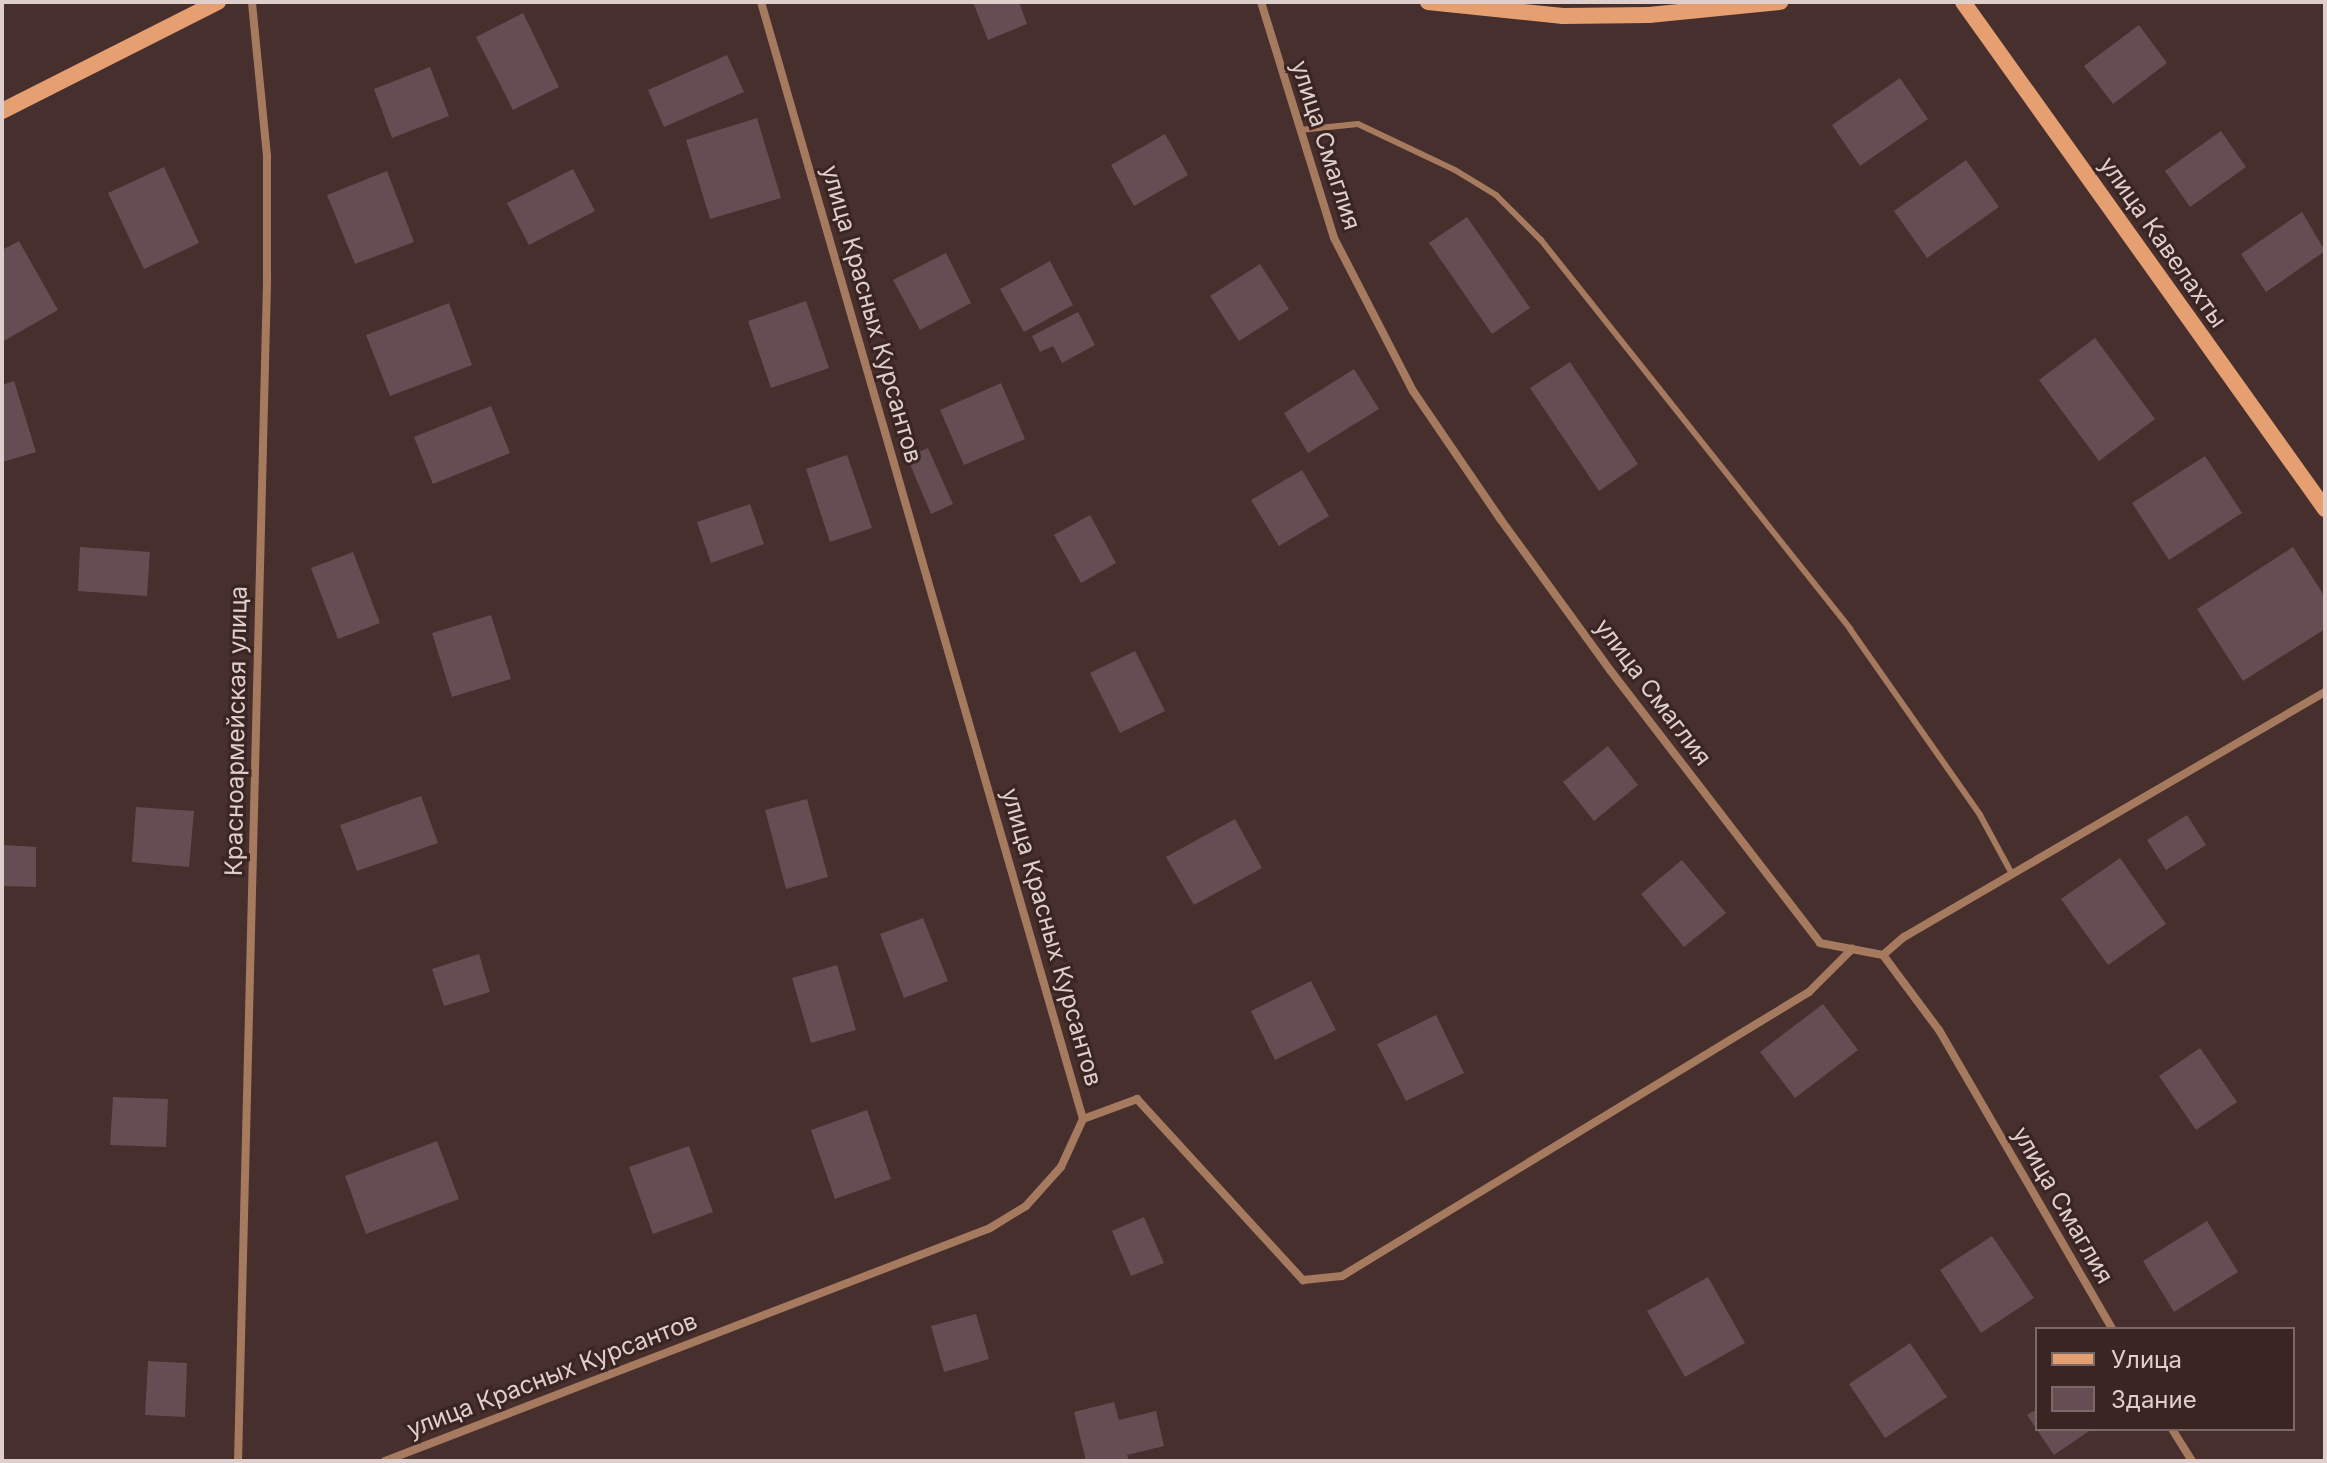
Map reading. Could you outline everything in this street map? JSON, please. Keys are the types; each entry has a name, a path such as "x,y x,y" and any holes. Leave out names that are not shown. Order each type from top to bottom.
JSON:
{"street":[{"path":"2,111 218,2"},
{"name":"Красноармейская улица","path":"238,1461 267,279 267,156 252,2"},
{"name":"улица Красных Курсантов","path":"385,1461 990,1228 1026,1206 1061,1167 1083,1119 761,2"},
{"name":"улица Смаглия","path":"1261,2 1334,238 1422,404 1610,670 1820,943 1883,955 1939,1030 2111,1327"},
{"path":"1428,2 1563,16 1649,15 1780,2"},
{"name":"улица Кавелахты","path":"1963,2 2325,509"},
{"path":"1883,955 1904,937 2325,692"},
{"path":"1083,1119 1137,1099 1303,1280 1342,1276 1809,992 1852,949"},
{"path":"2173,1431 2192,1461"}],"lane":[{"path":"1300,130 1358,124 1455,170 1496,195 1541,240 1850,629 1980,815 2012,874"}],"building":[{"path":"973,2 1019,2 1027,24 988,40"},
{"path":"523,13 559,87 513,110 476,37"},
{"path":"2139,25 2167,63 2113,104 2084,66"},
{"path":"727,55 744,92 664,127 648,90"},
{"path":"430,67 449,116 392,138 374,89"},
{"path":"1900,78 1928,119 1860,166 1832,125"},
{"path":"757,118 781,198 710,219 686,140"},
{"path":"2221,131 2246,167 2190,207 2165,171"},
{"path":"1165,134 1188,175 1134,206 1111,165"},
{"path":"1966,160 1999,207 1927,258 1894,211"},
{"path":"164,167 199,243 144,269 108,193"},
{"path":"573,169 595,211 529,245 507,203"},
{"path":"387,171 414,242 355,264 327,195"},
{"path":"2302,212 2325,251 2266,292 2241,254"},
{"path":"1467,217 1530,308 1492,334 1429,243"},
{"path":"19,241 58,310 2,342 2,250"},
{"path":"946,253 971,303 920,330 893,280"},
{"path":"1050,261 1073,305 1024,332 1000,289"},
{"path":"1260,264 1289,309 1239,341 1210,296"},
{"path":"806,301 829,368 771,388 748,321"},
{"path":"449,303 472,365 390,396 366,335"},
{"path":"1078,312 1095,345 1062,363 1053,346 1040,352 1032,336"},
{"path":"2095,338 2155,419 2099,461 2039,380"},
{"path":"1570,362 1638,464 1599,491 1530,388"},
{"path":"1354,369 1379,409 1308,453 1284,413"},
{"path":"14,381 36,452 2,462 2,385"},
{"path":"1001,383 1025,439 964,465 940,410"},
{"path":"491,406 510,453 433,484 414,437"},
{"path":"928,448 953,504 931,514 907,457"},
{"path":"847,455 872,528 830,542 806,469"},
{"path":"2205,456 2242,513 2169,560 2132,503"},
{"path":"1302,470 1329,516 1279,546 1251,500"},
{"path":"750,504 764,544 711,563 697,522"},
{"path":"1090,515 1116,563 1081,583 1054,535"},
{"path":"80,547 150,552 147,596 78,591"},
{"path":"2293,547 2325,597 2325,629 2243,681 2197,609"},
{"path":"353,552 380,623 338,639 311,568"},
{"path":"491,615 511,679 452,697 432,633"},
{"path":"1135,651 1165,711 1120,733 1090,673"},
{"path":"1608,746 1638,785 1594,821 1563,782"},
{"path":"421,796 438,843 357,871 340,825"},
{"path":"807,799 828,877 786,889 765,810"},
{"path":"136,807 194,811 189,867 132,862"},
{"path":"2187,815 2206,845 2166,870 2147,840"},
{"path":"1235,819 1262,868 1194,905 1166,857"},
{"path":"2,845 36,847 36,887 2,886"},
{"path":"2120,858 2166,924 2108,965 2061,899"},
{"path":"1682,860 1726,913 1684,947 1641,894"},
{"path":"923,918 948,981 904,998 880,934"},
{"path":"479,954 490,992 444,1006 432,969"},
{"path":"837,965 856,1030 811,1043 792,978"},
{"path":"1311,981 1336,1030 1275,1060 1251,1011"},
{"path":"1823,1004 1858,1050 1795,1098 1760,1052"},
{"path":"1436,1015 1464,1073 1406,1101 1377,1044"},
{"path":"2200,1048 2237,1102 2196,1130 2159,1076"},
{"path":"113,1097 168,1099 166,1147 110,1145"},
{"path":"867,1110 891,1179 835,1199 811,1130"},
{"path":"437,1141 459,1199 366,1234 345,1176"},
{"path":"689,1146 713,1212 653,1234 629,1167"},
{"path":"1144,1217 1164,1263 1131,1276 1112,1231"},
{"path":"2207,1221 2238,1272 2174,1312 2143,1261"},
{"path":"1992,1236 2034,1298 1981,1333 1940,1270"},
{"path":"1708,1277 1745,1343 1685,1377 1647,1311"},
{"path":"976,1314 989,1359 944,1372 931,1326"},
{"path":"1910,1343 1947,1397 1885,1438 1849,1384"},
{"path":"148,1361 187,1363 185,1417 145,1415"},
{"path":"1114,1402 1119,1420 1156,1411 1164,1446 1127,1455 1129,1461 1086,1461 1074,1412"},
{"path":"2035,1410 2035,1427 2027,1415"},
{"path":"2038,1431 2089,1431 2054,1455"}]}
